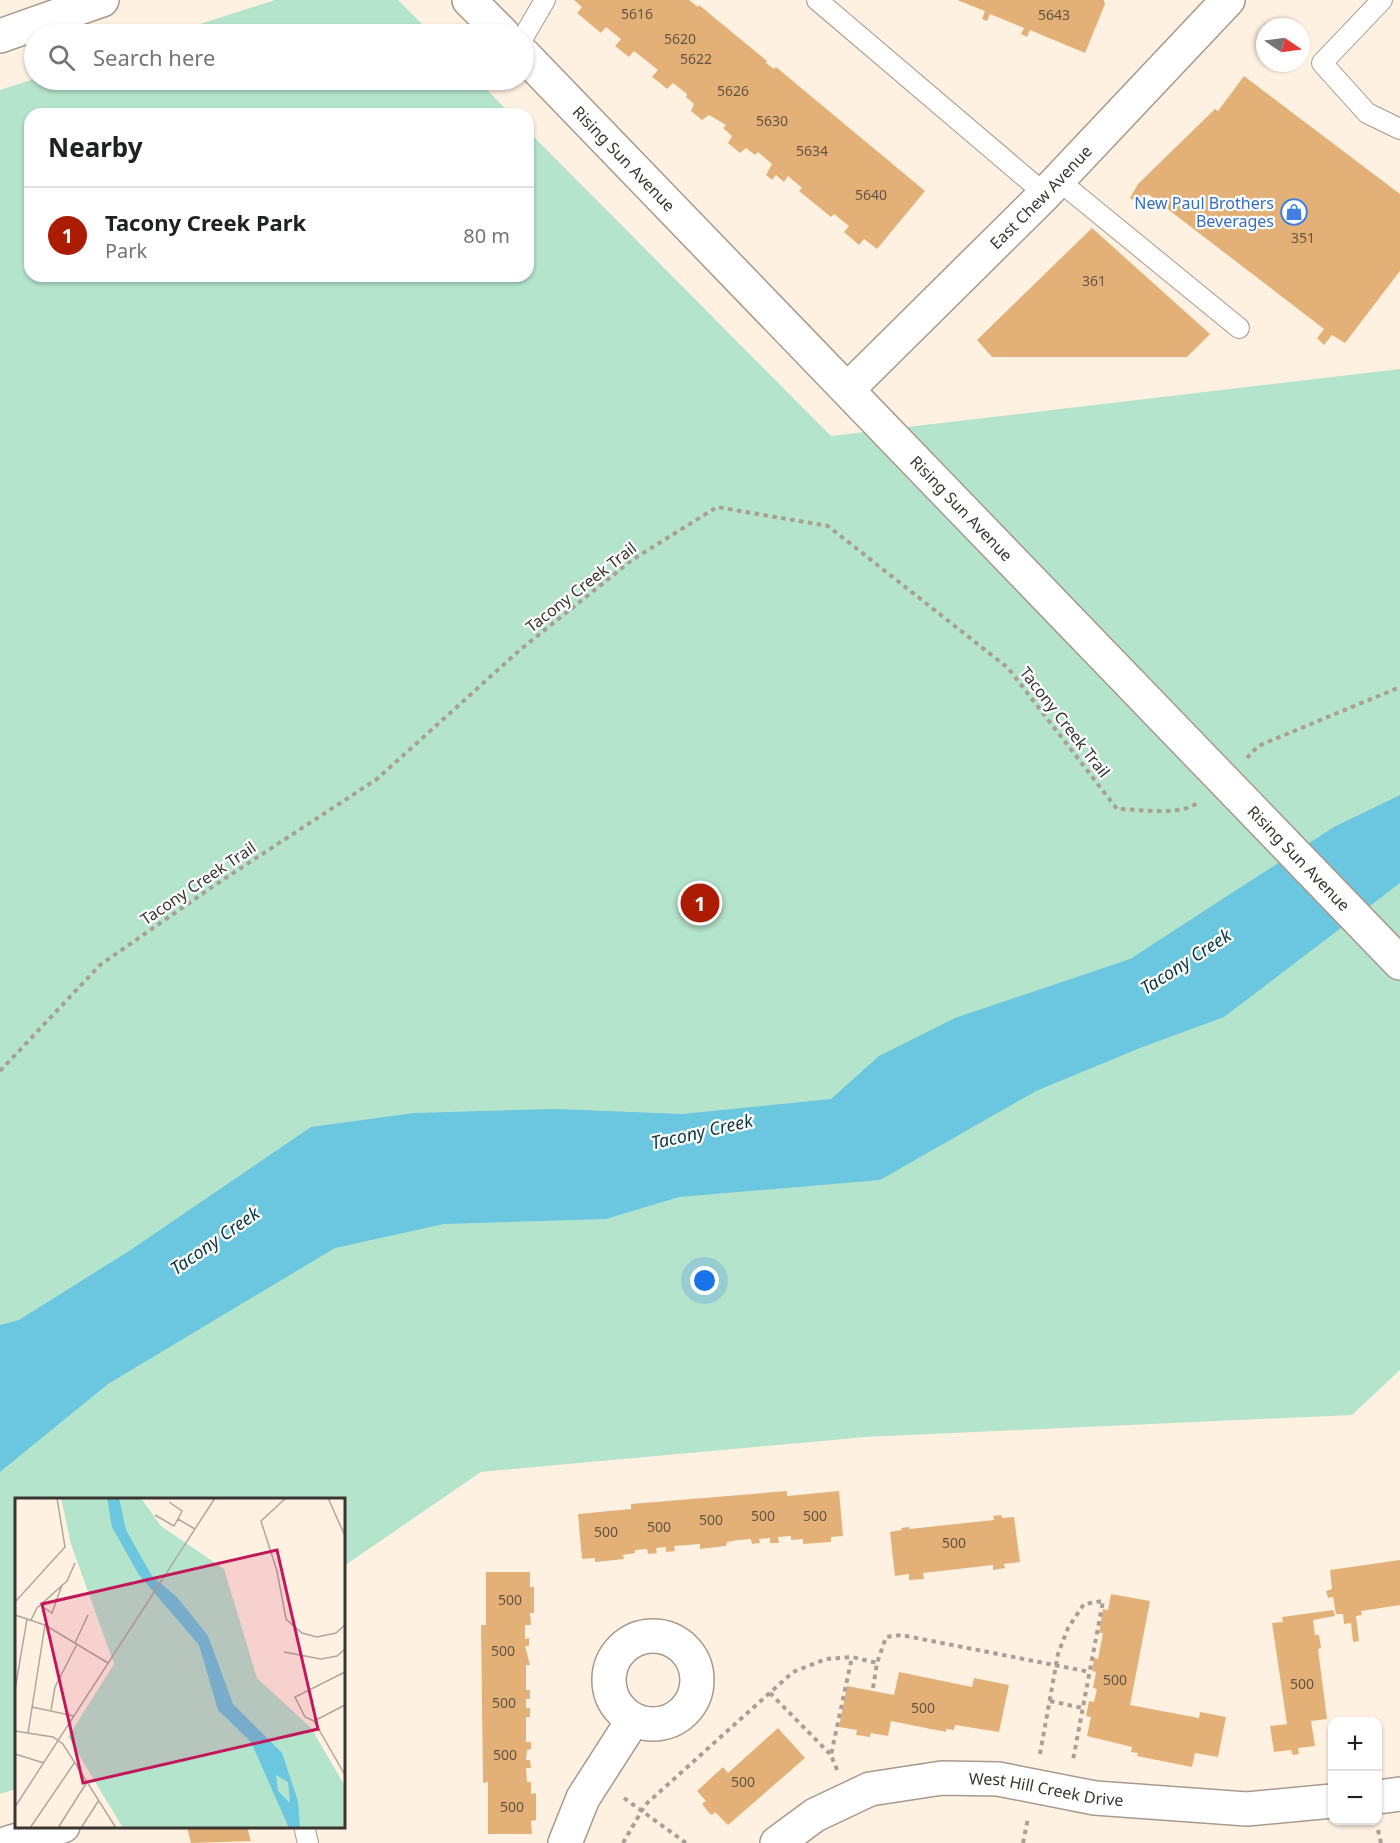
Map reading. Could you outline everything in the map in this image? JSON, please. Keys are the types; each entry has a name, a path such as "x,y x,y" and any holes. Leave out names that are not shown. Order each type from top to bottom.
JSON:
{"street":[{"path":"31,24 102,0"},
{"path":"469,0 493,24"},
{"name":"East Chew Avenue","path":"848,389 1051,187 1228,0"},
{"path":"1,34 24,26"},
{"name":"Rising Sun Avenue","path":"534,65 1395,958"},
{"path":"565,1843 583,1798 633,1720"},
{"name":"West Hill Creek Drive","path":"777,1843 815,1815 870,1789 942,1778 998,1779 1095,1798 1247,1809 1328,1801"},
{"path":"1382,1796 1400,1794"},
{"path":"8,1843 60,1828"},
{"path":"64,1828 69,1843"}],"lane":[{"path":"531,24 545,0"},
{"path":"817,0 1051,187 1239,328"},
{"path":"1382,0 1322,63 1367,113 1400,129"},
{"path":"304,1828 308,1843"}],"path":[{"name":"Tacony Creek Trail","path":"0,1071 100,965 215,885 377,779 521,649 623,567 717,507 828,526 1008,668 1117,809 1178,810 1191,808 1197,803"},
{"path":"1247,758 1258,746 1400,687"},
{"path":"1039,1761 1056,1665 1068,1628 1084,1604 1103,1601 1071,1768"},
{"path":"873,1688 877,1663 886,1637 901,1635 1090,1672"},
{"path":"831,1755 852,1657"},
{"path":"623,1843 642,1811 793,1672 826,1659 852,1657 877,1663"},
{"path":"770,1693 831,1755 838,1772"},
{"path":"1050,1701 1083,1708"},
{"path":"623,1797 686,1843"},
{"path":"1023,1843 1029,1813"}],"green space":[{"path":"275,0 398,0 422,24 200,24"},
{"path":"24,82 24,90 487,90 505,108 24,108 24,282 534,282 534,137 831,436 1400,369 1400,1370 1352,1415 866,1437 481,1472 345,1565 345,1498 15,1498 15,1789 0,1794 0,90"}],"water":[{"name":"Tacony Creek","path":"1400,795 1400,883 1224,1017 1140,1048 1036,1091 880,1180 679,1197 606,1219 444,1224 335,1248 108,1384 0,1472 0,1325 19,1320 129,1251 311,1127 414,1113 555,1109 682,1114 831,1099 879,1056 955,1018 1130,959 1334,827"}],"building":[{"path":"574,0 689,0 698,7 699,5 767,61 766,63 774,69 776,67 925,191 877,249 864,239 859,245 844,232 849,226 834,214 831,217 799,191 802,188 788,176 784,182 776,175 772,180 766,175 772,164 758,152 755,155 746,148 740,153 728,143 732,136 723,128 726,125 709,115 702,120 691,111 694,104 686,97 687,94 673,83 667,89 652,77 658,70 634,51 629,57 615,46 621,39 606,27 601,33 577,13 582,7"},
{"path":"957,0 1104,0 1105,4 1085,53 1030,30 1027,37 1021,34 1024,28 990,14 987,21 982,19 985,11"},
{"path":"1244,76 1400,194 1400,271 1345,343 1332,335 1324,345 1317,338 1324,329 1148,194 1140,205 1130,198 1138,184 1215,109 1218,111"},
{"path":"1092,228 1210,334 1187,357 992,357 977,340"},
{"path":"787,1491 787,1496 839,1491 843,1536 831,1537 831,1542 803,1544 803,1539 791,1540 791,1536 778,1537 779,1543 770,1543 770,1538 759,1539 760,1543 752,1544 751,1539 738,1540 727,1542 726,1546 700,1549 700,1544 674,1546 675,1551 666,1552 666,1547 656,1548 657,1553 648,1554 647,1549 635,1550 635,1553 623,1555 624,1559 595,1562 595,1558 582,1559 578,1514 631,1509 631,1504"},
{"path":"1001,1515 1002,1518 1014,1517 1020,1562 1004,1564 1005,1568 993,1570 993,1565 923,1573 924,1579 909,1580 909,1574 895,1576 890,1532 909,1527 909,1529 994,1520 993,1516"},
{"path":"1400,1560 1400,1605 1361,1611 1362,1615 1356,1616 1359,1641 1353,1642 1351,1623 1344,1624 1343,1614 1336,1614 1333,1597 1328,1598 1326,1591 1332,1589 1330,1570"},
{"path":"486,1572 530,1572 530,1587 534,1587 534,1613 530,1613 531,1625 525,1625 525,1639 529,1638 529,1646 525,1646 530,1665 526,1665 526,1690 530,1690 530,1699 526,1699 526,1708 530,1708 530,1717 526,1717 526,1742 531,1742 531,1749 527,1750 526,1760 530,1760 531,1768 526,1768 527,1782 531,1782 531,1794 536,1793 536,1820 531,1821 532,1834 488,1834 488,1782 483,1783 481,1625 486,1625"},
{"path":"1111,1594 1150,1601 1130,1705 1199,1718 1200,1712 1226,1717 1218,1757 1195,1753 1192,1767 1137,1756 1138,1753 1131,1752 1132,1747 1087,1736 1091,1717 1086,1716 1089,1701 1094,1702 1097,1689 1093,1688 1096,1672 1092,1671 1094,1658 1098,1659 1103,1633 1099,1633 1103,1609 1108,1610"},
{"path":"1333,1610 1335,1616 1313,1620 1315,1635 1319,1635 1321,1648 1318,1649 1327,1719 1311,1721 1315,1746 1298,1748 1299,1754 1293,1755 1291,1750 1274,1752 1270,1726 1287,1724 1272,1623 1283,1622 1282,1617"},
{"path":"899,1672 972,1687 974,1678 1009,1685 999,1732 955,1725 954,1730 946,1729 946,1732 891,1721 888,1736 871,1733 870,1737 856,1735 857,1730 839,1727 847,1686 894,1695"},
{"path":"778,1728 805,1758 728,1825 715,1812 712,1815 709,1813 702,1804 706,1801 697,1791 723,1767 728,1773"},
{"path":"187,1828 247,1828 251,1841 191,1843"}],"place":[{"name":"New Paul Brothers Beverages","path":"1294,212"},
{"name":"Tacony Creek Park","path":"700,903"}]}
